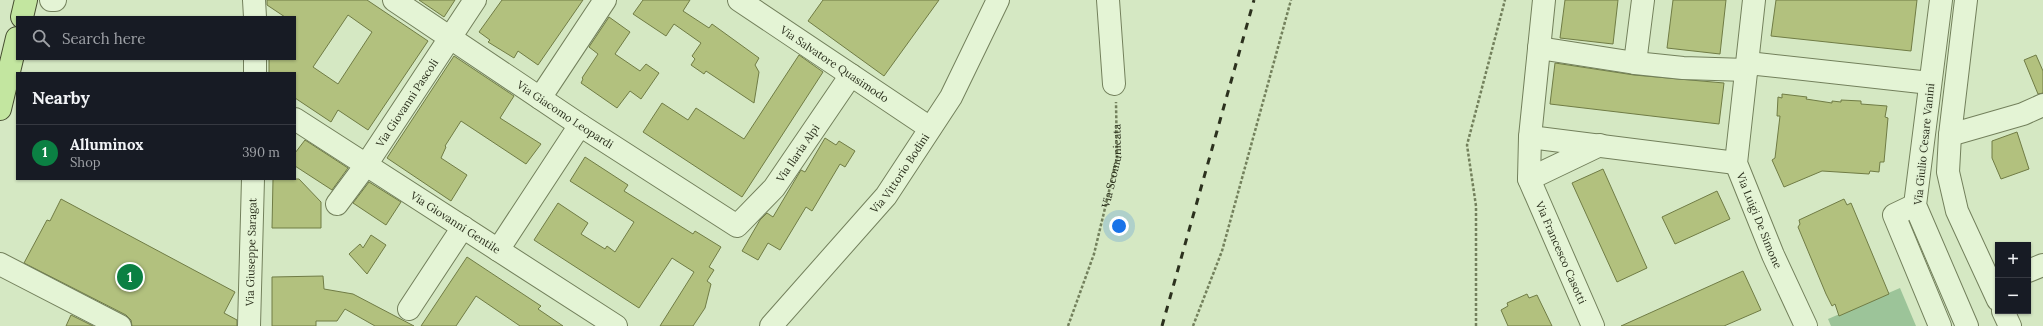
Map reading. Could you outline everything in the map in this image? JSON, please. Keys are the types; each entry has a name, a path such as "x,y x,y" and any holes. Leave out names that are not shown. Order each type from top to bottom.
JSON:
{"main road":[{"path":"22,16 26,0"},
{"path":"0,109 16,42"}],"street":[{"path":"254,0 255,16"},
{"name":"Via Giacomo Leopardi","path":"394,0 580,125 737,226"},
{"name":"Via Giovanni Pascoli","path":"337,204 366,165 449,37 475,0"},
{"path":"540,98 605,0"},
{"name":"Via Salvatore Quasimodo","path":"739,0 930,128"},
{"name":"Via Vittorio Bodini","path":"771,326 886,196 951,97 998,0"},
{"path":"1108,0 1114,84"},
{"name":"Via Francesco Casotti","path":"1544,0 1530,137 1529,180 1594,326"},
{"path":"1635,63 1642,0"},
{"name":"Via Luigi De Simone","path":"1754,0 1736,163 1772,254 1806,326"},
{"name":"Via Giulio Cesare Vanini","path":"1941,0 1915,205 1967,326"},
{"path":"1966,0 1950,135 1948,172 1957,211 1995,287"},
{"path":"1539,48 1635,63 1683,68 1747,67 1930,83"},
{"path":"255,60 255,72"},
{"name":"Via Ilaria Alpi","path":"737,226 774,188 851,75"},
{"path":"1950,135 2023,114 2043,105"},
{"name":"Via Giovanni Gentile","path":"296,120 616,326"},
{"path":"498,250 580,125"},
{"path":"1530,137 1736,163"},
{"path":"1529,180 1600,146"},
{"name":"Via Giuseppe Saragat","path":"249,326 253,180"},
{"path":"1915,205 1894,215 1940,326"},
{"path":"409,309 463,227"},
{"path":"0,264 120,326"},
{"path":"2031,269 2043,265"},
{"path":"2004,314 2010,326"}],"path":[{"path":"1193,326 1222,250 1291,0"},
{"path":"1476,326 1476,206 1467,145 1505,0"},
{"name":"Via Scomunicata","path":"1068,326 1094,254 1117,158 1114,84"}],"green space":[{"path":"1900,288 1916,326 1831,326 1828,319"}],"building":[{"path":"267,0 367,0 428,41 368,130 338,110 331,122 296,99 296,72 269,72 269,60 296,60 296,16 284,16 267,5","holes":["348,15 372,32 338,84 313,67"]},
{"path":"419,0 455,0 444,17"},
{"path":"502,0 583,0 538,65 518,51 514,58 488,42 490,40 479,32"},
{"path":"643,0 690,0 683,11 709,28 712,24 759,58 755,65 759,72 754,103 706,71 704,74 691,65 695,59 692,56 701,43 674,24 666,36 633,14"},
{"path":"823,0 939,0 884,76 808,21"},
{"path":"1565,0 1618,0 1613,44 1560,38"},
{"path":"1673,0 1726,0 1720,54 1667,48"},
{"path":"1776,0 1917,0 1911,51 1771,36"},
{"path":"609,17 630,32 615,54 640,71 646,64 659,73 641,99 630,91 617,108 581,83 582,78 598,54 589,47"},
{"path":"799,55 823,72 742,197 643,132 662,103 688,120 696,108 744,139"},
{"path":"2036,55 2043,71 2043,93 2038,94 2024,60"},
{"path":"454,56 514,96 500,118 541,144 526,164 461,121 445,146 446,147 441,158 467,175 451,201 387,158"},
{"path":"1555,63 1634,75 1724,83 1719,124 1550,104"},
{"path":"1782,94 1807,97 1806,99 1832,103 1832,101 1841,102 1841,100 1861,101 1861,104 1887,106 1885,117 1888,118 1884,162 1880,162 1879,172 1870,171 1869,174 1822,171 1784,187 1772,160 1775,158 1780,116 1777,116 1778,97 1782,98"},
{"path":"2017,132 2029,169 2001,179 1992,158 1992,141"},
{"path":"825,138 836,145 839,141 855,151 845,167 840,164 812,211 806,207 780,250 768,243 758,260 742,251 760,220 767,213 773,217 801,170 805,172"},
{"path":"305,140 348,168 332,190 296,167 296,152"},
{"path":"585,157 628,185 624,191 693,234 695,231 721,247 709,267 714,270 707,281 711,284 705,308 693,326 660,326 694,272 672,258 639,308 534,240 558,203 588,223 581,234 605,249 607,246 615,252 634,222 570,181"},
{"path":"1603,169 1647,268 1617,282 1572,183"},
{"path":"299,179 321,202 321,228 272,228 273,180"},
{"path":"369,182 401,202 386,225 353,203"},
{"path":"1717,191 1730,219 1675,244 1662,217"},
{"path":"61,199 235,292 224,313 237,320 237,326 132,326 131,320 126,315 24,263 47,220 50,221"},
{"path":"1844,199 1847,205 1851,203 1889,294 1839,316 1835,304 1832,306 1826,294 1798,227 1800,224 1799,220"},
{"path":"371,235 386,245 367,274 349,254 360,244 363,248"},
{"path":"467,257 541,306 538,309 563,326 520,326 476,296 456,326 421,326"},
{"path":"1743,271 1761,310 1724,326 1621,326"},
{"path":"323,276 324,289 353,294 414,326 375,326 345,309 337,321 316,321 316,326 272,326 272,277"},
{"path":"1527,294 1529,298 1537,295 1552,326 1508,326 1501,310 1508,306 1507,303"},
{"path":"71,315 93,326 66,326"}],"railway":[{"path":"1162,326 1254,0"}],"place":[{"name":"Alluminox","path":"130,277"}]}
